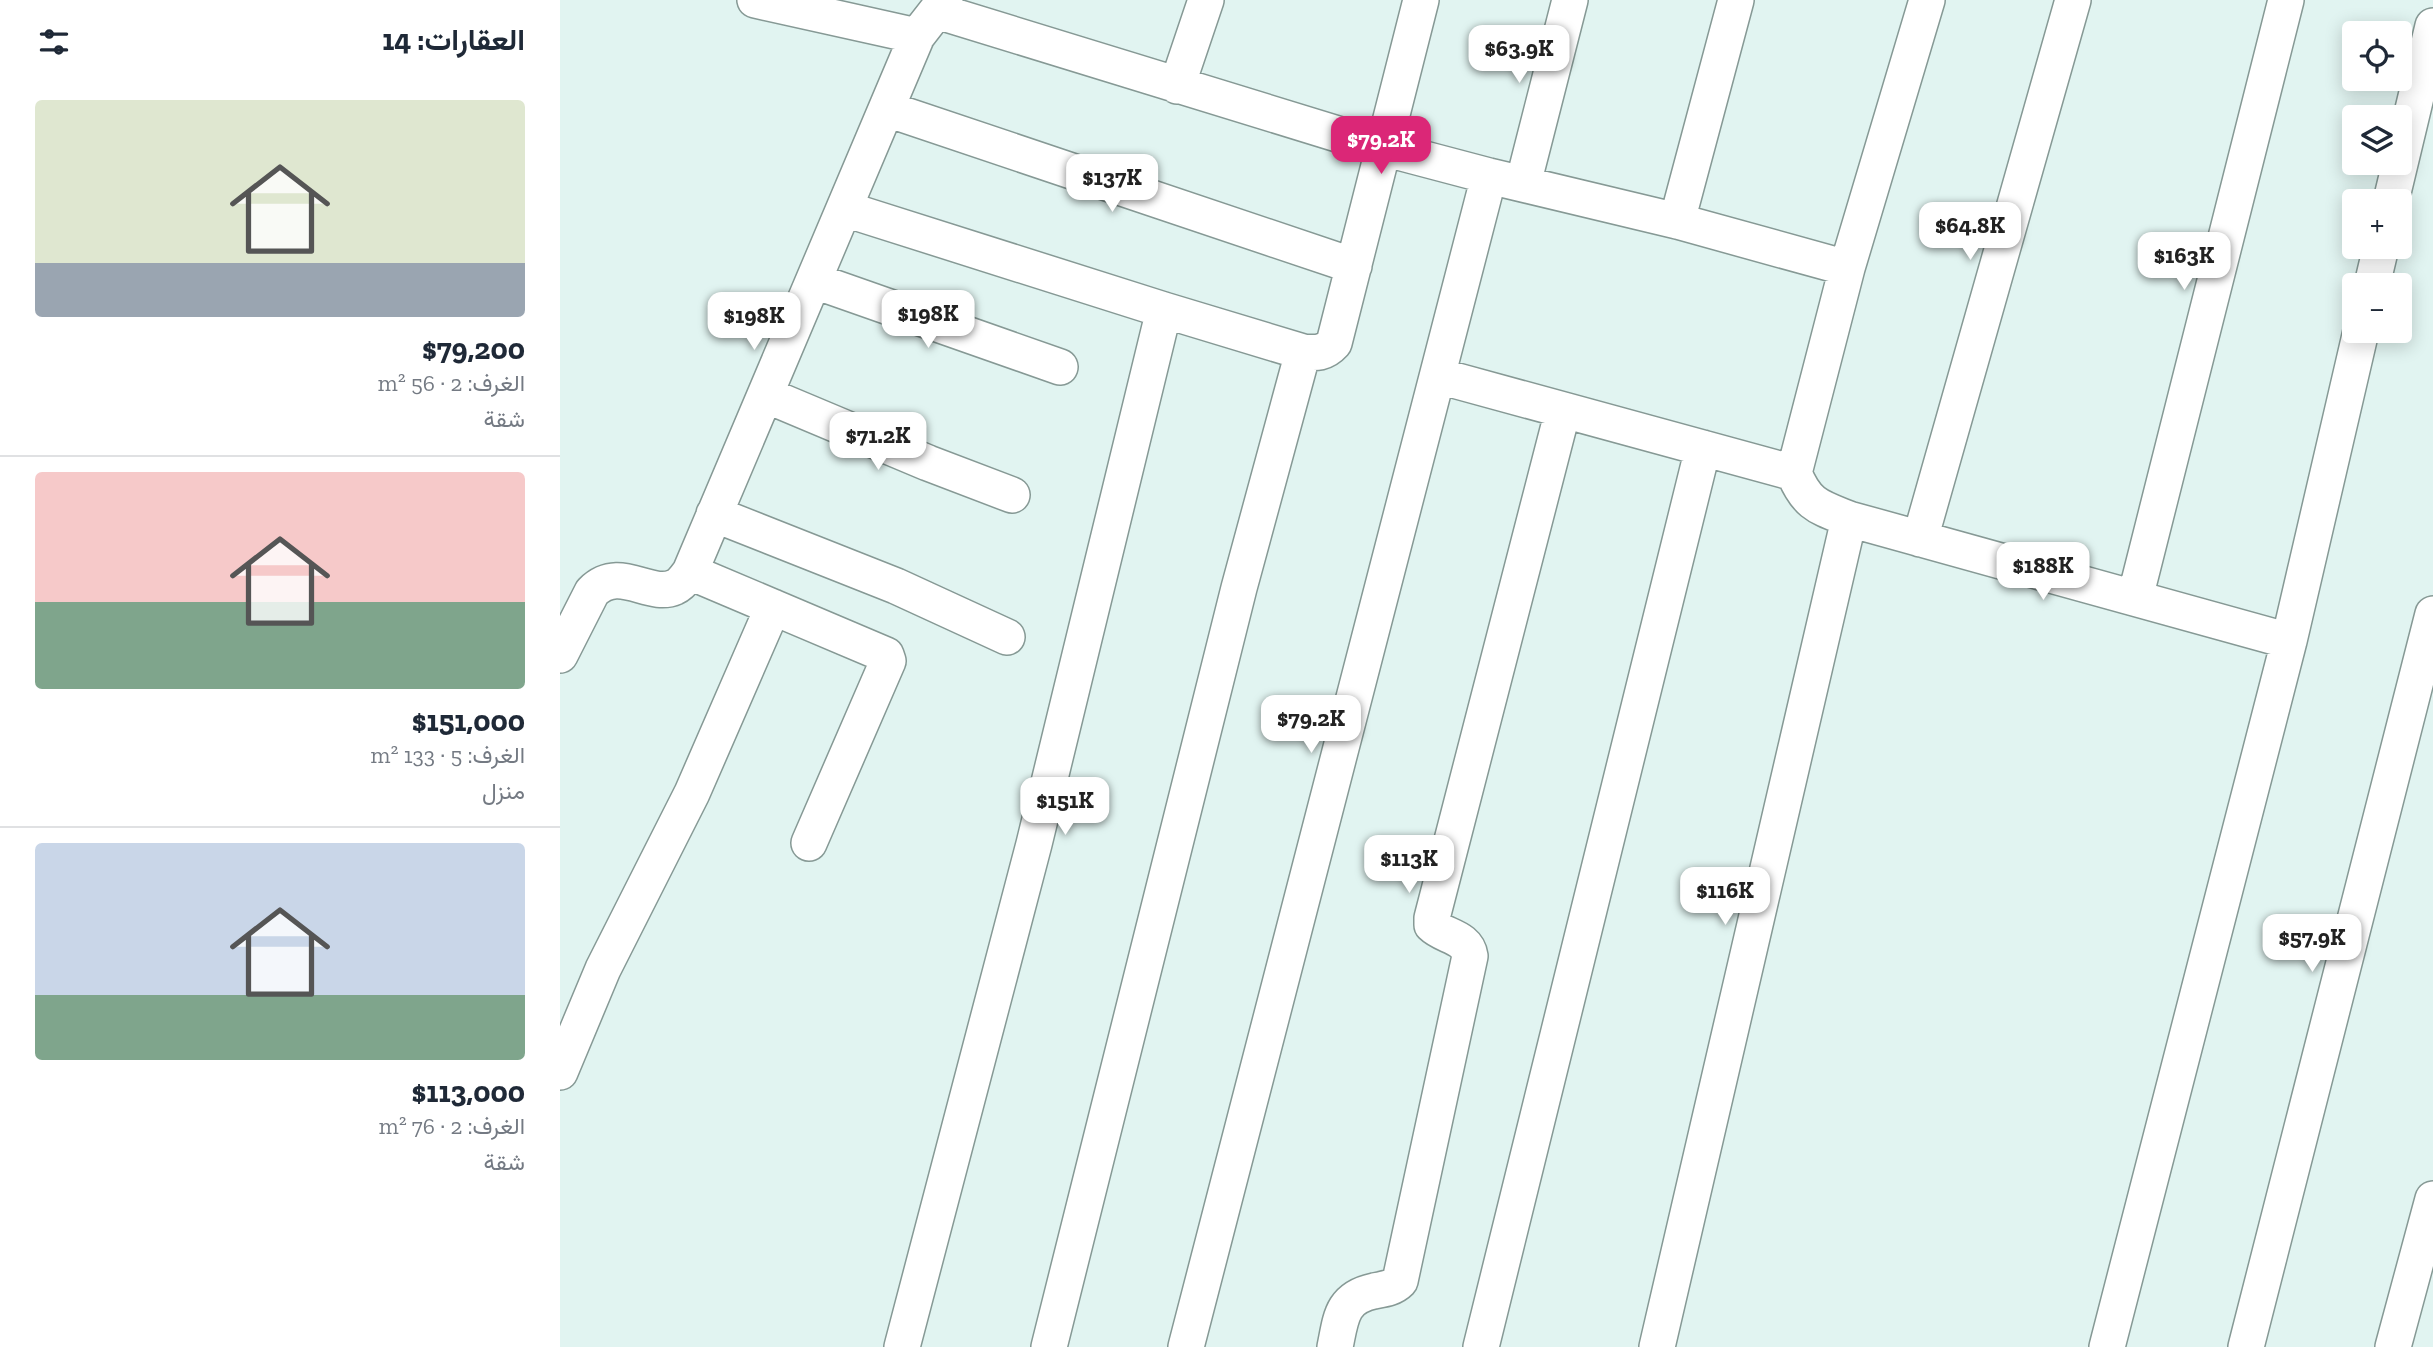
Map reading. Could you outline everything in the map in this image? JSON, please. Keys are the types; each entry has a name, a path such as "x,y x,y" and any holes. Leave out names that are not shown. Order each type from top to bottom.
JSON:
{"street":[{"path":"755,0 933,16 1383,148 1677,221 1847,268"},
{"path":"1177,86 1206,0"},
{"path":"845,209 1164,310 1303,352 1320,353 1328,350 1334,343 1421,0"},
{"path":"1523,184 1570,0"},
{"path":"1677,221 1736,0"},
{"path":"1927,0 1847,268 1794,473 1805,495 1816,506 1849,519 2289,641"},
{"path":"1920,539 2073,0"},
{"path":"2135,598 2286,0"},
{"path":"560,655 598,585 625,581 665,590 681,584 690,572 887,109 933,16"},
{"path":"2397,189 2419,149 2433,26"},
{"path":"887,109 1354,266"},
{"path":"1186,1347 1489,176"},
{"path":"815,281 1060,367"},
{"path":"902,1347 1034,844 1164,310"},
{"path":"2107,1347 2289,641 2358,343"},
{"path":"1049,1347 1233,615 1303,352"},
{"path":"1439,376 1794,473"},
{"path":"766,395 1012,495"},
{"path":"1335,1347 1343,1312 1350,1302 1366,1293 1395,1286 1400,1280 1470,956 1469,948 1462,941 1432,925 1432,918 1563,410"},
{"path":"1481,1347 1703,448"},
{"path":"715,514 896,586 1007,637"},
{"path":"1657,1347 1849,519"},
{"path":"690,572 886,655 888,661 809,843"},
{"path":"560,1072 603,969 692,793 772,607"},
{"path":"2246,1347 2433,614"},
{"path":"2393,1347 2433,1199"}]}
